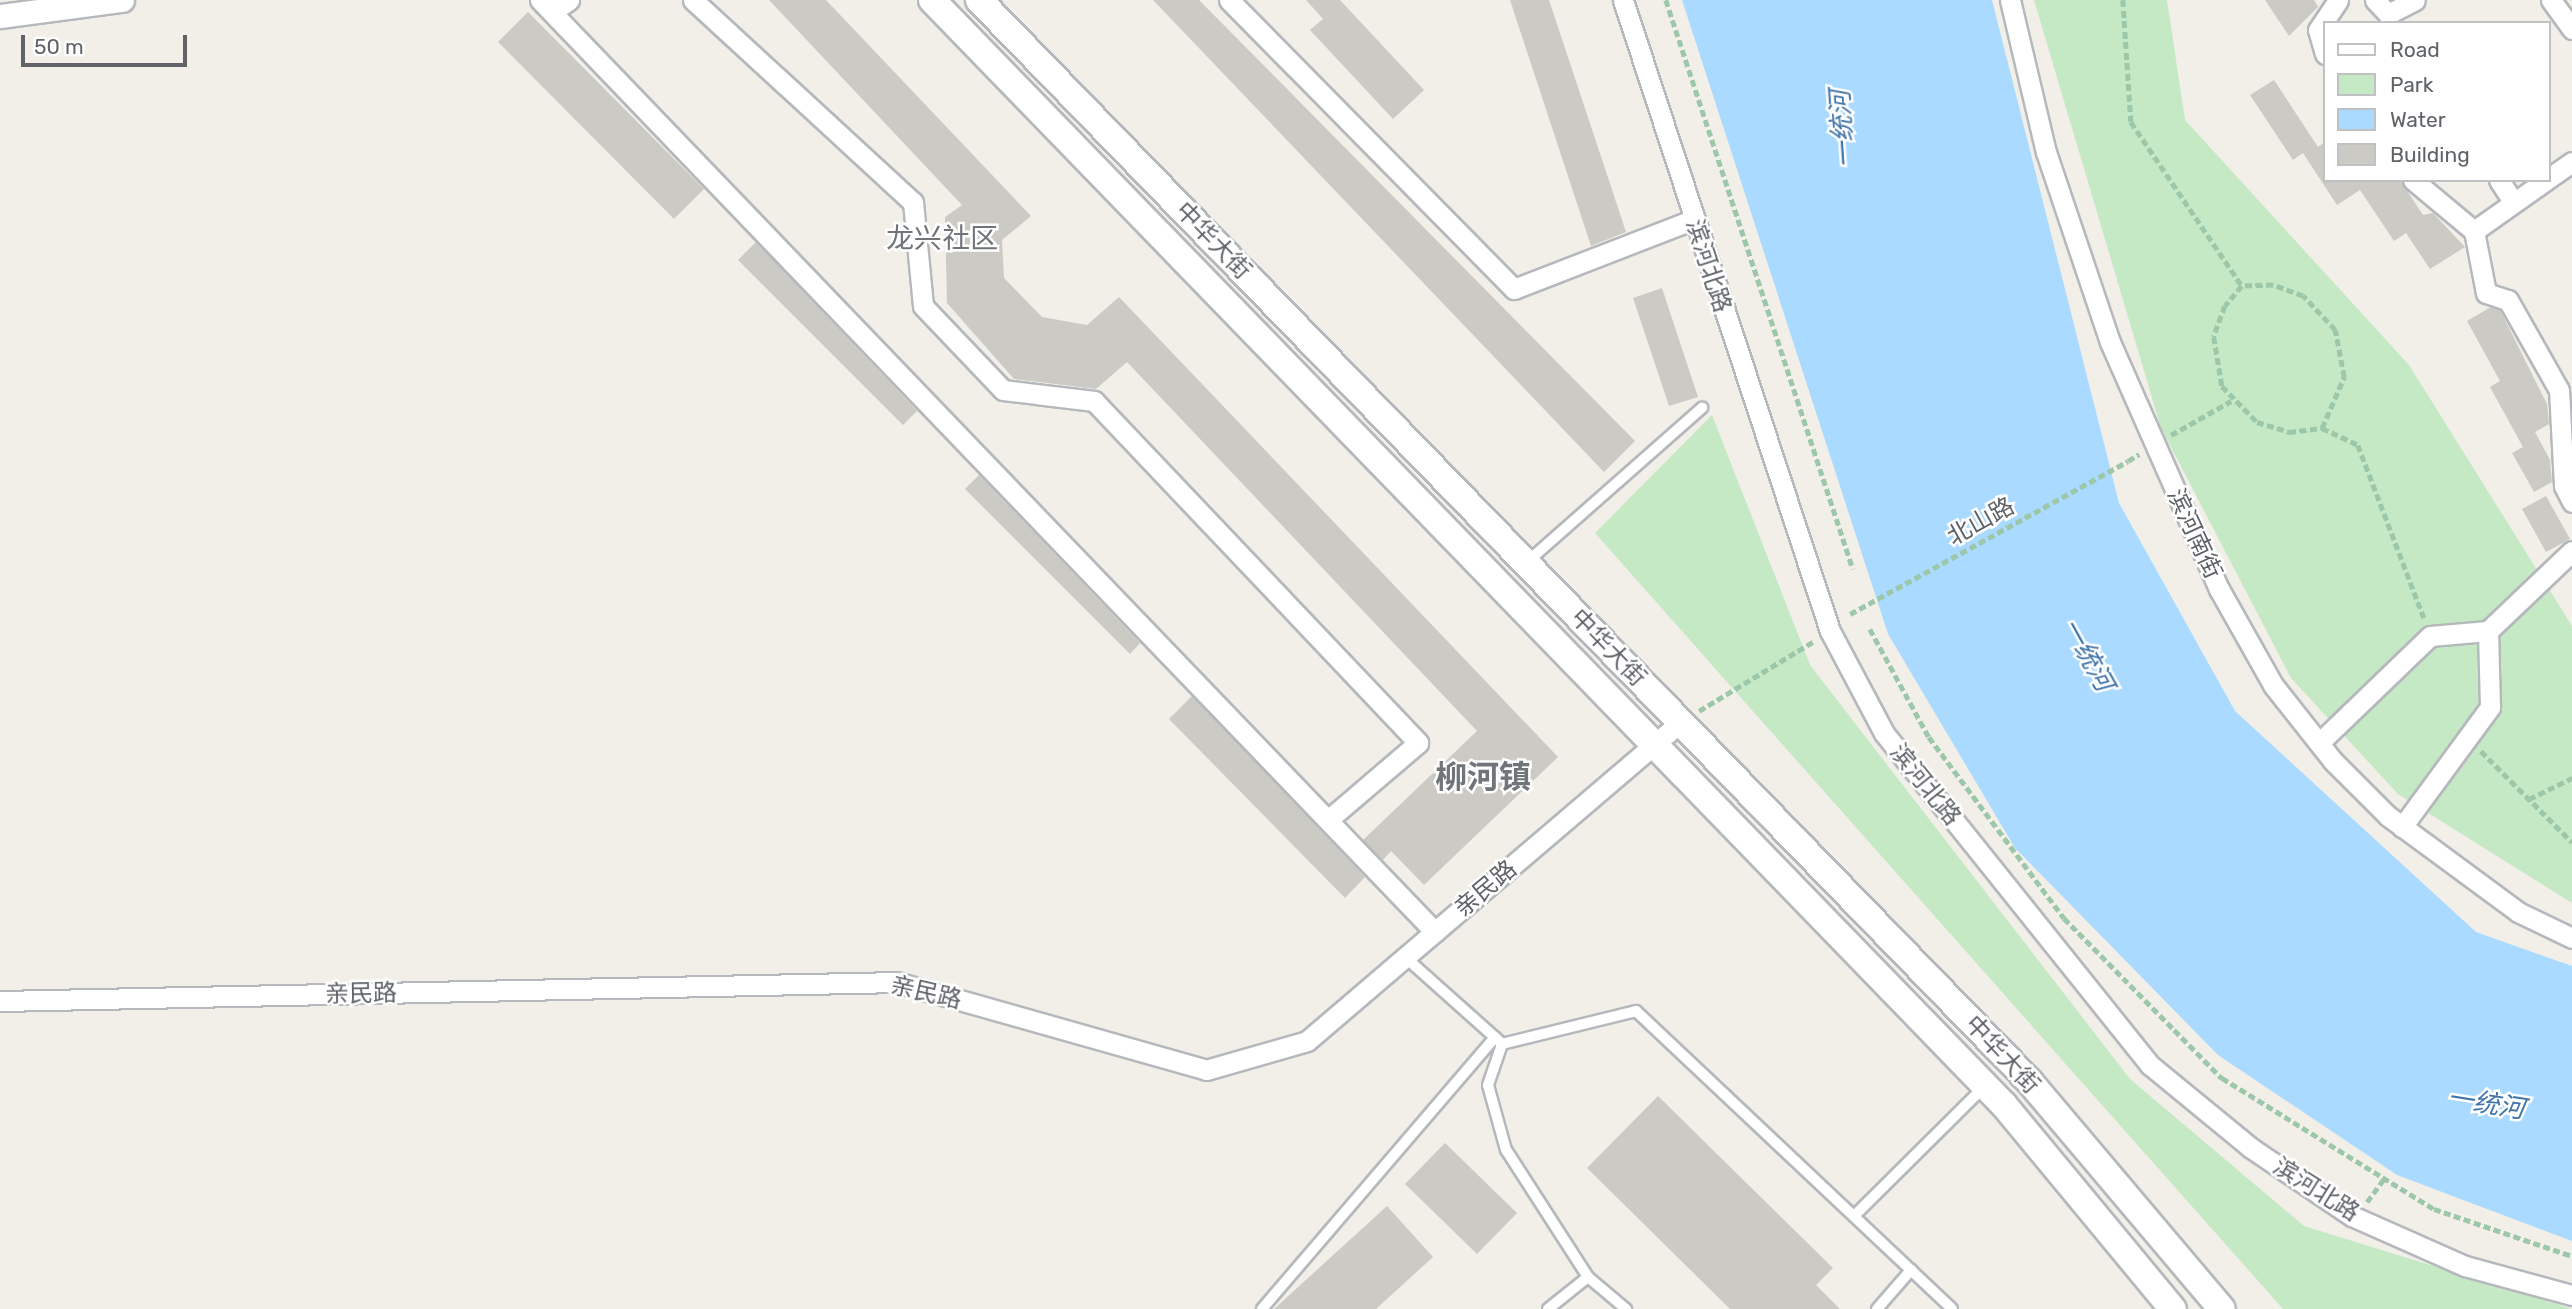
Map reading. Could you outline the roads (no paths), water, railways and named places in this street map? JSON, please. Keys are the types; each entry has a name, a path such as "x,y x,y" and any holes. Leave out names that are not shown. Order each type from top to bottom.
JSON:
{"main road":[{"name":"中华大街","path":"932,0 1985,1086 2173,1309"},
{"name":"中华大街","path":"979,0 2030,1082 2222,1309"}],"street":[{"path":"0,16 122,0"},
{"path":"569,0 546,6 1435,932"},
{"path":"693,0 913,202 923,306 1003,390 1094,401 1418,743 1328,820"},
{"path":"1229,0 1514,289 1692,220"},
{"name":"滨河北路","path":"1623,0 1692,220 1830,631 1884,733 2150,1065 2251,1148 2352,1216 2465,1266 2572,1295"},
{"name":"滨河南街","path":"2010,0 2046,152 2152,446 2273,685 2319,743 2402,827 2518,912 2572,938"},
{"path":"2324,51 2318,30 2338,0"},
{"path":"2385,12 2415,0"},
{"path":"2551,0 2572,29"},
{"path":"2551,177 2572,162"},
{"path":"2415,182 2474,231 2486,293 2508,300 2558,390 2564,486 2572,502"},
{"path":"2500,182 2514,203"},
{"path":"2474,231 2544,182"},
{"path":"2319,743 2430,636 2488,631 2572,551"},
{"path":"2402,827 2490,707 2488,631"},
{"name":"亲民路","path":"0,1001 896,982 1206,1070 1307,1041 1681,722"}],"lane":[{"path":"1526,563 1702,408"},
{"path":"1405,957 1499,1041"},
{"path":"1262,1309 1499,1041 1636,1011 1952,1309"},
{"path":"1499,1041 1488,1085 1506,1150 1588,1277 1626,1309"},
{"path":"1854,1216 1985,1086"},
{"path":"1877,1309 1911,1270"},
{"path":"1548,1309 1588,1277"}],"water":[{"name":"一统河","path":"1682,0 1992,0 2119,503 2235,711 2476,932 2572,966 2572,1241 2397,1175 2218,1055 2015,848 1888,634"}],"district":[{"name":"龙兴社区","path":"942,239"},
{"name":"柳河镇","path":"1483,777"}]}
